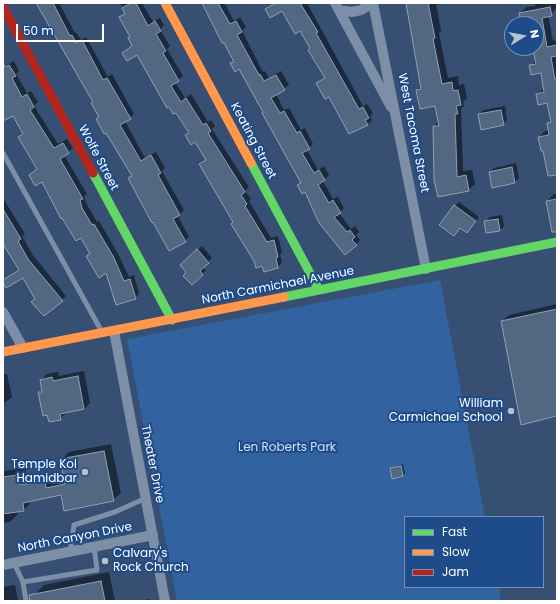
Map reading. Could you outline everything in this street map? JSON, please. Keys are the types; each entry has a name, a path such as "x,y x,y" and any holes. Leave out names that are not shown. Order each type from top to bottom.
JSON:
{"street":[{"name":"Keating Street","path":"165,3 319,290"},
{"path":"337,6 352,12 361,10 373,3"},
{"name":"West Tacoma Street","path":"373,3 426,268"},
{"path":"337,6 396,116"},
{"name":"Wolfe Street","path":"3,7 172,320"},
{"name":"North Carmichael Avenue","path":"3,352 102,334 557,242"},
{"path":"3,312 23,348"},
{"name":"Theater Drive","path":"114,331 153,535 164,601"},
{"name":"North Canyon Drive","path":"3,565 153,535"}],"lane":[{"path":"3,153 102,334"},
{"path":"70,552 74,524 116,512 146,498"},
{"path":"23,582 97,570 94,547"},
{"path":"14,563 23,582 26,601"}],"green space":[{"name":"Len Roberts Park","path":"440,280 485,516 404,516 404,588 499,588 501,601 177,601 127,339"}],"building":[{"path":"36,3 53,3 70,36 72,35 76,43 82,40 103,80 107,78 131,119 120,125 141,161 151,155 161,173 158,175 180,215 173,219 186,242 169,251 128,178 132,176 106,133 104,134 96,119 99,117 91,103 93,102"},
{"path":"131,3 136,3 148,26 155,21 161,31 156,34 166,51 163,53 179,81 171,86 181,102 186,98 203,125 206,123 211,131 208,133 245,192 241,195 247,204 245,206 267,242 274,240 278,257 276,258 278,268 264,272 262,266 256,268 254,261 231,224 233,222 199,164 206,160 195,142 191,145 185,135 189,133 176,113 173,114 169,107 167,108 137,55 127,61 122,53 132,46 128,38 130,37 119,17 125,14 122,8"},
{"path":"202,3 218,3 230,24 236,21 242,32 237,35 259,75 260,74 264,81 276,75 285,90 271,98 280,113 284,111 297,133 300,131 310,149 302,153 314,173 319,170 325,180 318,185 329,203 333,200 341,213 334,217 347,232 350,230 355,237 352,240 357,245 345,255 319,223 305,192 302,194 297,185 301,183 239,69 235,72 230,63 234,62 224,43 222,43"},
{"path":"276,3 300,3 318,32 316,33 359,109 363,107 369,118 365,120 368,125 349,134 329,97 325,99 316,83 325,78 308,50 310,48 300,31 295,34 282,11 270,18 265,9"},
{"path":"406,3 428,3 435,38 433,39 442,84 452,82 453,91 458,90 461,105 456,106 458,114 455,114 457,177 466,175 469,191 438,197 434,180 433,126 439,126 435,106 420,109 416,90 421,89"},
{"path":"550,7 552,16 544,18 544,16 520,16 519,13"},
{"path":"544,30 547,47 557,45 557,56 551,57 555,80 557,80 557,175 548,176 543,151 541,151 538,137 549,135 547,123 551,122 547,103 538,105 536,94 544,92 541,73 531,75 529,65 536,64 534,56 544,56"},
{"path":"3,63 5,67 9,65 16,76 12,78 22,97 27,94 34,107 30,110 54,148 63,143 69,153 60,159 83,199 80,200 82,208 92,225 94,224 113,256 124,281 130,279 136,299 116,305 106,273 99,278 86,256 90,254 81,238 76,241 62,218 61,219 42,182 35,186 29,175 37,169 18,137 23,134 13,116 3,121"},
{"path":"501,110 504,125 481,130 478,114"},
{"path":"512,167 515,183 492,188 489,172"},
{"path":"557,199 557,232 552,232 546,201"},
{"path":"454,205 476,221 467,233 460,228 454,236 439,225"},
{"path":"3,209 21,239 18,241 28,259 63,301 44,316 31,302 35,299 23,278 6,288 3,282 3,280 19,270 3,244"},
{"path":"498,219 500,231 486,233 484,221"},
{"path":"197,249 209,263 200,271 203,275 192,285 183,276 186,272 180,265"},
{"path":"557,309 557,416 521,425 501,321"},
{"path":"78,376 84,409 60,414 61,420 49,422 47,415 43,416 38,392 42,392 40,380 52,377 53,381"},
{"name":"Temple Kol Hamidbar","path":"104,451 114,501 64,511 61,495 23,503 24,511 3,514 3,477 18,475 20,485 45,481 46,488 65,484 60,459"},
{"path":"401,466 403,476 392,479 390,468"},
{"path":"101,581 105,601 30,601 29,595"}],"traffic: fast":[{"path":"251,163 319,290"},
{"path":"93,173 172,320"},
{"path":"284,297 557,242"}],"traffic: slow":[{"path":"165,3 251,163"},
{"path":"3,352 284,297"}],"traffic: jam":[{"path":"3,7 93,173"}],"place":[{"name":"William Carmichael School","path":"511,411"},
{"name":"Temple Kol Hamidbar","path":"85,472"},
{"name":"Calvary's Rock Church","path":"105,561"}]}
